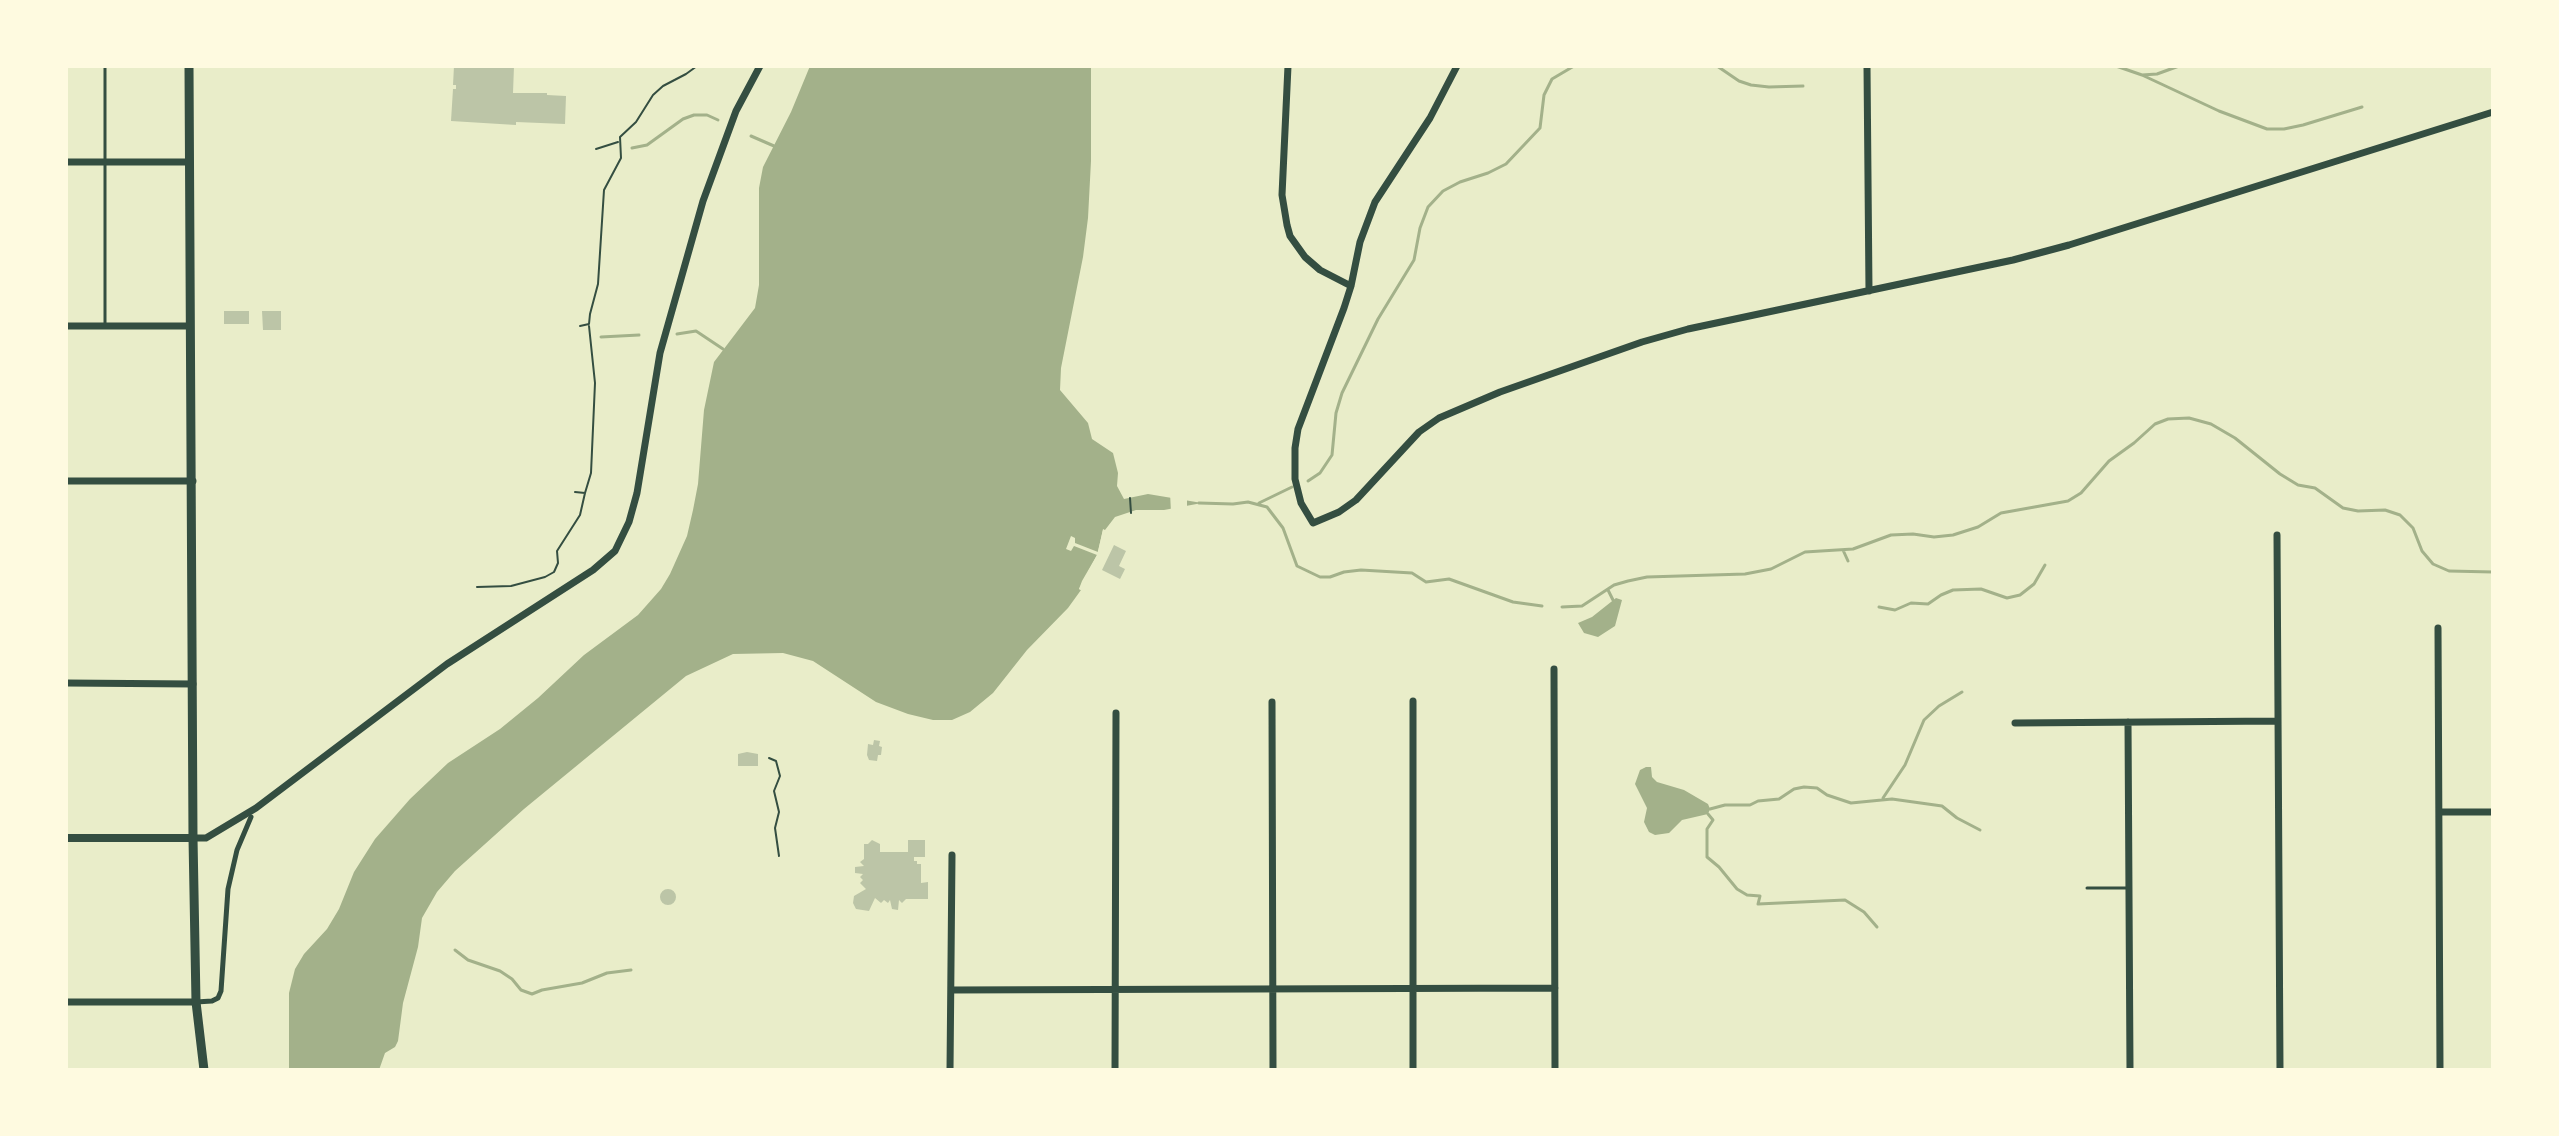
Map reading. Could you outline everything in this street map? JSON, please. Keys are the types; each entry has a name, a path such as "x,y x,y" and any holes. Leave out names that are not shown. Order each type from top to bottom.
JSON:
{"main road":[{"path":"189,66 193,838 196,1002 204,1070"}],"street":[{"path":"66,838 206,838 256,808 447,664 593,570 615,551 629,522 637,493 660,353 703,201 736,111 760,66"},
{"path":"1288,66 1282,195 1287,225 1305,257 1320,270 1351,286"},
{"path":"1457,66 1430,118 1375,202 1360,242 1351,286 1297,435 1295,479 1301,503 1313,523 1339,512 1356,500 1419,432 1439,418 1500,392 1642,342 1688,329 2013,260 2069,245 2493,112"},
{"path":"1867,66 1869,291"},
{"path":"66,162 189,162"},
{"path":"66,326 190,326"},
{"path":"66,481 193,481"},
{"path":"2277,535 2280,1070"},
{"path":"2438,628 2440,1070"},
{"path":"1554,669 1555,1070"},
{"path":"66,683 193,684"},
{"path":"1413,701 1413,1070"},
{"path":"1272,702 1273,1070"},
{"path":"1115,1070 1116,713"},
{"path":"2015,723 2278,721"},
{"path":"2128,722 2130,1070"},
{"path":"2439,812 2493,812"},
{"path":"66,1002 196,1002 218,998 230,879 237,850 251,817"},
{"path":"950,1070 952,855"},
{"path":"951,990 1555,988"}],"lane":[{"path":"105,66 105,326"},
{"path":"2087,888 2129,888"}],"path":[{"path":"477,587 511,586 554,572 558,563 558,548 580,515 591,473 595,383 589,324 600,270 604,190 621,158 620,137 645,110 653,95 697,66"},
{"path":"596,149 619,142"},
{"path":"580,326 589,324"},
{"path":"575,492 585,493"},
{"path":"1130,498 1131,513"},
{"path":"769,758 776,761 780,776 774,791 779,812 775,828 779,856"}],"shaded area":[{"path":"810,66 1091,66 1088,218 1061,368 1060,390 1088,423 1092,439 1113,453 1118,473 1117,486 1124,499 1148,494 1202,503 1164,510 1136,510 1115,517 1103,530 1097,555 1082,581 1081,590 1068,608 1027,650 993,693 970,712 952,720 933,720 876,702 813,661 783,653 733,654 686,676 524,809 455,871 437,892 422,918 398,1041 385,1053 379,1070 289,1070 289,993 295,969 327,929 354,872 375,839 410,799 448,763 500,729 584,655 638,615 670,574 687,536 693,510 704,410 714,362 755,308 759,285 759,188 763,167"},
{"path":"1616,598 1622,600 1615,626 1598,637 1584,633 1578,623 1592,617"},
{"path":"1651,767 1652,777 1657,782 1684,790 1708,804 1708,814 1682,820 1669,833 1655,835 1649,832 1644,822 1647,808 1635,784 1640,770"}],"pier":[{"path":"1170,492 1187,495 1187,510 1171,513"},
{"path":"1103,529 1109,532 1081,590 1097,555 1074,546 1071,551 1066,549 1071,536 1075,538 1075,543 1098,552"}],"building":[{"path":"454,66 514,66 513,93 566,96 565,124 451,121 453,89 456,89 453,85"},
{"path":"224,311 249,311 249,324 224,324"},
{"path":"262,311 281,311 281,330 263,330"},
{"path":"1114,545 1126,551 1119,566 1125,569 1120,579 1102,570"},
{"path":"874,740 880,741 879,746 882,747 877,761 869,760 867,755 868,744 873,745"},
{"path":"738,754 758,754 758,766 738,766"},
{"path":"872,840 880,844 880,852 908,852 908,840 925,840 925,857 914,857 914,861 921,864 921,883 928,882 928,899 906,899 902,903 899,900 898,910 892,909 890,900 881,903 875,898 869,911 856,909 854,896 866,889 860,883 863,874 855,873 855,867 864,866 860,862 864,859 864,844"},
{"path":"665,889 671,889 676,897 674,903 665,905 660,900 660,894"}],"waterway":[{"path":"1308,481 1320,473 1332,455 1336,413 1342,393 1378,319 1414,260 1428,207 1443,191 1506,164 1540,128 1544,95 1552,79 1574,66"},
{"path":"1717,66 1751,85 1803,86"},
{"path":"2116,66 2142,75 2157,74 2179,66"},
{"path":"2142,75 2219,111 2267,129 2303,125 2362,107"},
{"path":"632,148 647,145 683,119 694,115 707,115 718,120"},
{"path":"751,136 774,146"},
{"path":"677,334 696,331 723,349"},
{"path":"601,337 639,335"},
{"path":"1562,607 1582,606 1614,585 1647,577 1745,574 1771,569 1805,552 1853,549 1891,535 1953,535 1978,527 2001,513 2068,501 2081,493 2109,461 2155,424 2168,419 2189,418 2211,424 2235,438 2280,474 2298,485 2315,488 2343,508 2385,510 2400,515 2413,528 2422,551 2433,564 2449,571 2493,572"},
{"path":"1259,503 1292,487"},
{"path":"1199,503 1248,502 1267,507 1283,528 1297,566 1320,577 1361,570 1412,573 1426,582 1449,579 1513,602 1542,606"},
{"path":"1843,550 1848,561"},
{"path":"1879,607 1895,610 1911,603 1928,604 1953,590 1981,589 2007,598 2020,595 2034,584 2045,565"},
{"path":"1608,590 1613,600"},
{"path":"1883,798 1905,765 1924,720 1962,692"},
{"path":"1710,809 1725,805 1750,805 1779,799 1794,789 1817,788 1851,803 1892,799 1942,806 1980,830"},
{"path":"1708,814 1713,820 1707,829 1707,857 1737,889 1747,895 1760,896 1758,904 1845,900 1864,912 1877,927"},
{"path":"455,950 468,960 500,971 521,990 532,994 582,983 607,973 631,970"}]}
